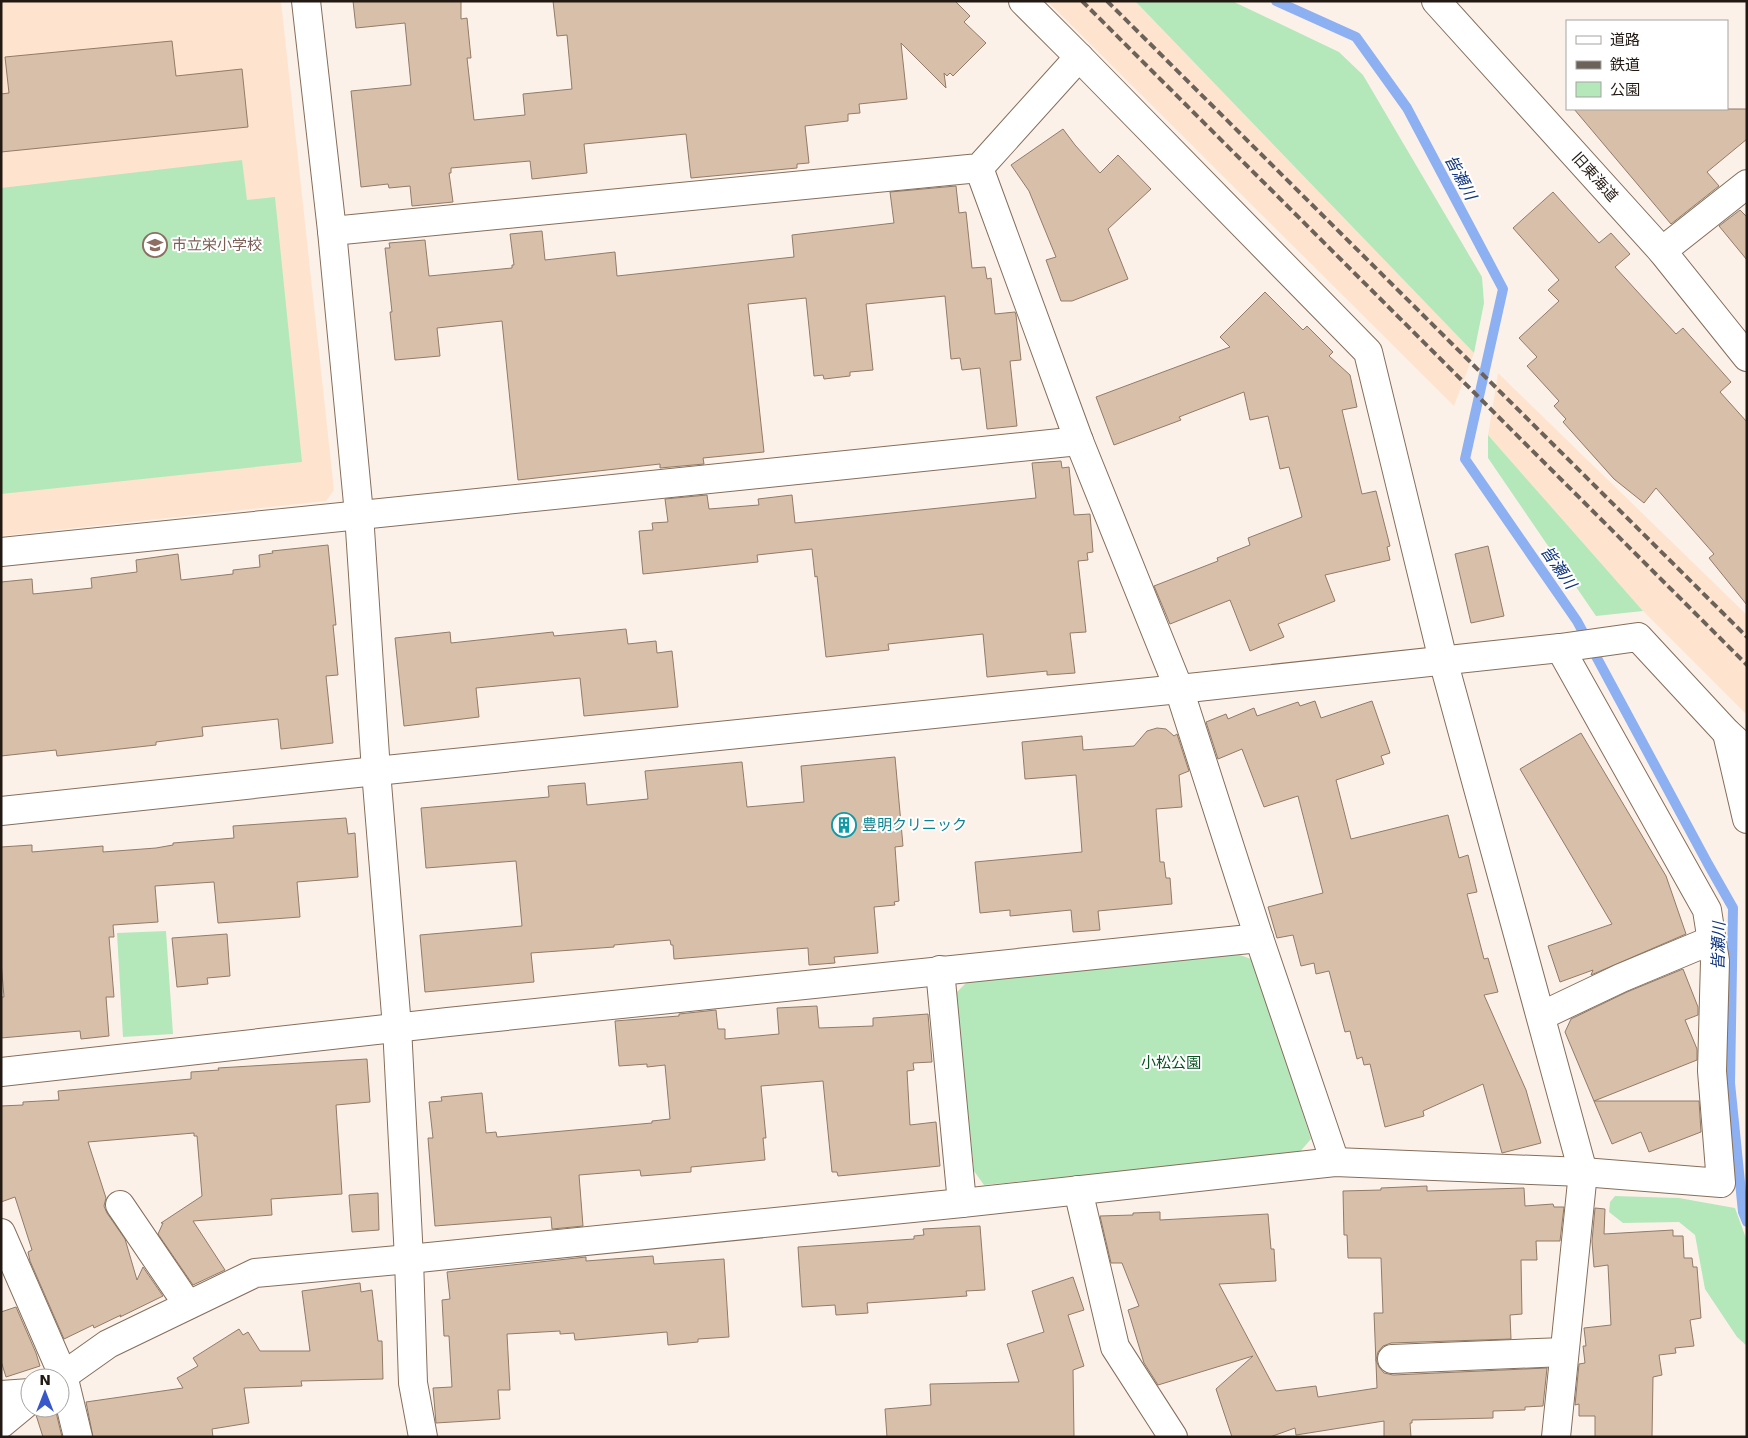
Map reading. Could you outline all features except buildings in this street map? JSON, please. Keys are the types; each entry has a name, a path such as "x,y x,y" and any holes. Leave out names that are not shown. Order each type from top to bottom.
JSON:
{"street":[{"path":"306,1 332,230 359,514 376,771 396,1027 410,1259 413,1383 423,1437"},
{"path":"1023,1 1368,352 1443,660 1583,1172 1556,1437"},
{"name":"旧東海道","path":"1436,1 1662,251 1747,357"},
{"path":"332,230 979,168 1079,57"},
{"path":"979,168 1079,441 1179,689 1259,938 1335,1162"},
{"path":"1662,251 1747,184"},
{"path":"1,552 1079,441"},
{"path":"1,811 1179,689 1561,648 1638,637 1737,742 1747,819"},
{"path":"70,1371 108,1344 255,1273 962,1203 1335,1162 1583,1172 1721,1183 1712,1071 1715,962 1707,910 1561,648"},
{"path":"1,1072 396,1027 1259,938"},
{"path":"1541,1016 1621,978 1712,940"},
{"path":"940,970 962,1203"},
{"path":"1078,1190 1115,1347 1173,1437"},
{"path":"120,1205 188,1305"},
{"path":"1,1233 58,1368"},
{"path":"1392,1359 1564,1352"},
{"path":"1,1395 20,1393"},
{"path":"70,1407 78,1437"},
{"path":"1,1424 20,1408"}],"shaded area":[{"name":"市立栄小学校","path":"1,1 281,1 334,490 326,501 1,536"},
{"path":"1047,1 1135,1 1474,353 1454,406"},
{"path":"1498,373 1747,615 1747,715 1643,611 1488,435"}],"green space":[{"path":"1135,1 1232,1 1339,52 1363,75 1482,277 1484,303 1474,353"},
{"path":"242,160 247,200 275,197 302,462 1,494 1,188"},
{"path":"1488,435 1643,611 1596,616 1488,458"},
{"path":"166,931 173,1034 123,1037 117,933"},
{"name":"小松公園","path":"1240,955 1254,960 1311,1139 1298,1154 984,1185 974,1171 956,993 969,980 1208,956"},
{"path":"1615,1196 1679,1198 1735,1208 1747,1241 1747,1346 1737,1337 1705,1289 1695,1235 1679,1222 1623,1223 1609,1212 1610,1202"}],"waterway":[{"name":"皆瀬川","path":"1276,1 1356,37 1407,108 1503,289 1465,459 1577,621 1733,908 1730,1083 1743,1212 1747,1222"}],"railway":[{"path":"1082,1 1747,665"},
{"path":"1107,1 1747,637"}],"place":[{"name":"市立栄小学校","path":"155,245"},
{"name":"豊明クリニック","path":"844,825"}]}
